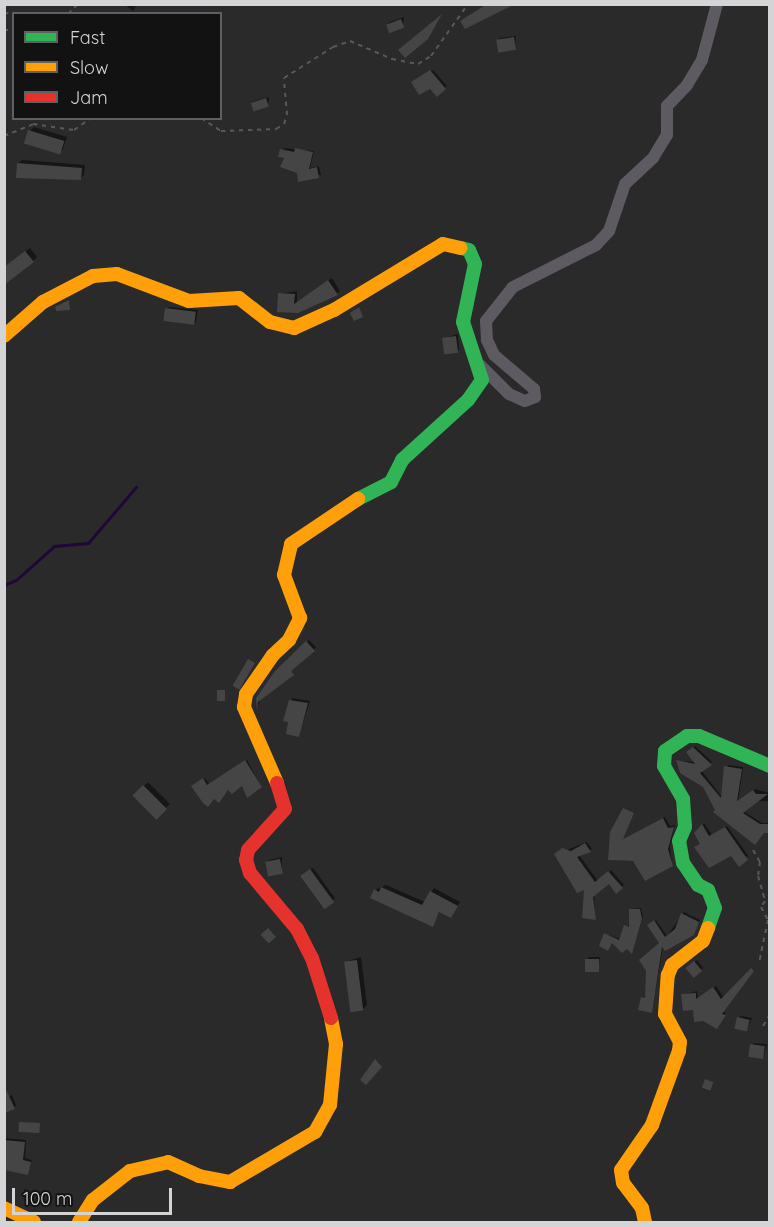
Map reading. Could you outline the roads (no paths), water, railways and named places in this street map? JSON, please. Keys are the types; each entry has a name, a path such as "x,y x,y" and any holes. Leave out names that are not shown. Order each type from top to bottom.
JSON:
{"street":[{"path":"4,336 44,302 77,283 93,276 117,274 189,301 239,298 270,321 294,328 334,310 428,251 443,244 455,244 469,250 476,264 463,322 468,342 480,365 509,394 525,400 535,397 534,389 494,355 487,340 486,321 513,287 596,245 609,231 625,184 652,158 667,135 667,106 687,85 702,60 717,4"},
{"path":"79,1222 93,1200 130,1171 154,1164 168,1162 199,1176 230,1182 315,1132 330,1106 336,1044 330,1013 312,958 297,929 250,873 246,860 248,850 285,809 284,798 252,730 244,707 246,694 273,656 289,640 300,618 284,575 291,544 334,512 391,482 402,460 476,390 482,380 480,365"},
{"path":"645,1222 642,1208 623,1183 621,1170 652,1125 679,1052 680,1042 665,1014 668,975 672,965 703,941 715,908 708,890 698,885 682,863 680,842 685,827 683,799 664,765 665,751 687,736 699,736 770,766"},
{"path":"4,1208 34,1222"}],"waterway":[{"path":"4,585 16,580 54,546 88,543 136,487"}]}
